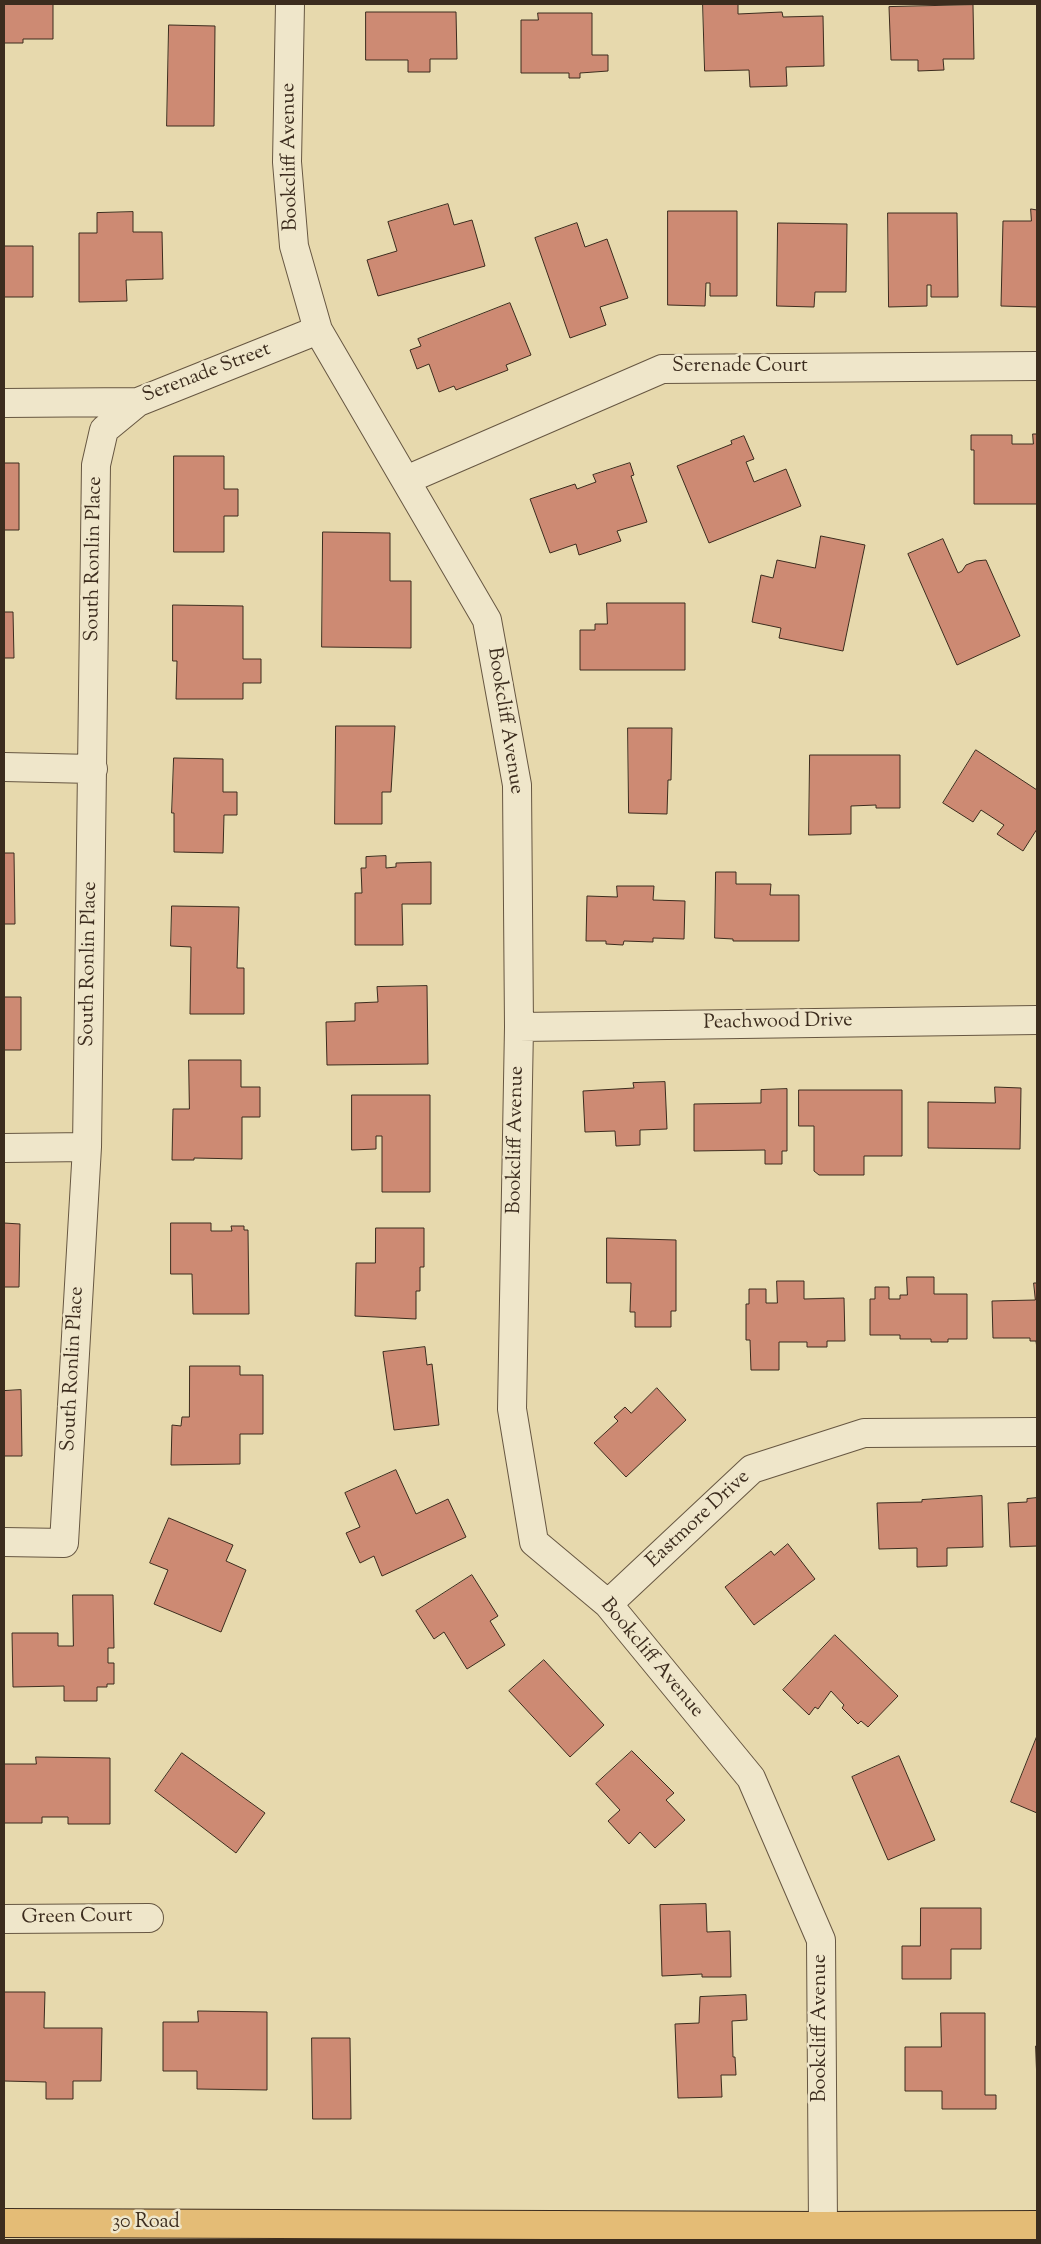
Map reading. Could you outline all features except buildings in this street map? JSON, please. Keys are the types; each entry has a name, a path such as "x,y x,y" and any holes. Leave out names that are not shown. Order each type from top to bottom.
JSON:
{"main road":[{"name":"30 Road","path":"4,2223 83,2232 472,2233 823,2226 1037,2225"}],"street":[{"name":"Bookcliff Avenue","path":"290,4 287,162 294,246 318,330 487,620 517,785 519,1027 512,1409 534,1542 608,1604 751,1778 821,1940 823,2226"},
{"name":"Serenade Street","path":"4,403 138,402 318,330"},
{"name":"Serenade Court","path":"406,480 662,369 1037,366"},
{"name":"South Ronlin Place","path":"4,1542 64,1543 87,1147 96,465 104,430 138,402"},
{"path":"4,767 93,769"},
{"name":"Peachwood Drive","path":"519,1027 1037,1020"},
{"path":"4,1148 87,1147"},
{"name":"Eastmore Drive","path":"608,1604 752,1469 864,1433 1037,1432"},
{"name":"Green Court","path":"4,1919 150,1918"}]}
